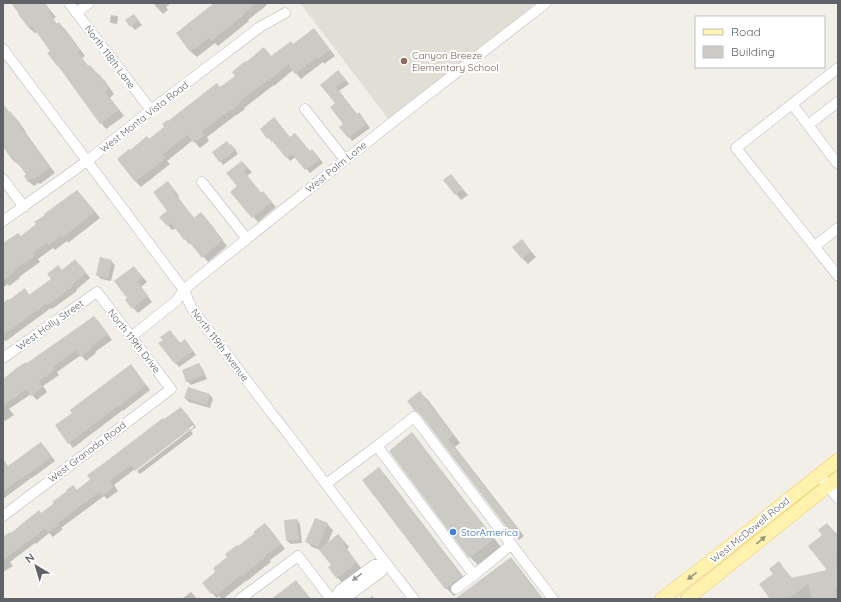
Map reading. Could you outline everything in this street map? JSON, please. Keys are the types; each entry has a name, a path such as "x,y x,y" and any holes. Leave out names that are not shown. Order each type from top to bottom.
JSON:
{"main road":[{"name":"West McDowell Road","path":"662,599 838,460"},
{"name":"West McDowell Road","path":"687,599 833,482"}],"street":[{"name":"North 118th Lane","path":"69,3 151,110"},
{"path":"76,13 89,3"},
{"name":"West Palm Lane","path":"131,337 176,301 184,290 246,239 546,3"},
{"name":"West Monta Vista Road","path":"3,222 87,161 260,27 285,12"},
{"name":"North 119th Avenue","path":"3,49 184,290 191,307 414,599"},
{"path":"838,68 736,148 838,276"},
{"path":"808,125 838,102"},
{"path":"792,104 837,163"},
{"path":"305,109 345,160"},
{"path":"3,179 24,207"},
{"path":"202,182 246,239"},
{"path":"815,246 838,228"},
{"name":"North 119th Drive","path":"97,292 171,388"},
{"name":"West Holly Street","path":"3,358 97,292"},
{"name":"West Granada Road","path":"3,516 171,388"},
{"path":"326,484 414,417 553,599"},
{"path":"377,446 474,575"},
{"path":"819,474 833,482 838,498"},
{"path":"456,589 511,545"},
{"path":"240,599 298,556 331,599"},
{"path":"335,599 340,590 374,565 385,562"},
{"path":"344,599 381,572 385,562"}],"shaded area":[{"name":"Canyon Breeze Elementary School","path":"300,3 536,3 389,120"}],"building":[{"path":"11,3 45,3 51,11 49,13 57,24 59,22 80,50 77,52 88,66 90,65 98,75 99,74 109,88 105,92 119,110 100,124 47,53 50,51 32,26 29,28"},
{"path":"214,3 257,3 211,41 209,38 190,52 176,33"},
{"path":"134,14 139,21 130,27 125,20"},
{"path":"314,28 330,50 318,59 317,57 295,74 288,65 239,102 240,103 231,111 230,110 202,131 204,135 194,143 187,135 162,155 166,158 135,182 117,159 147,136 149,139 164,127 162,124 217,83 220,87 235,76 232,72 264,47 271,56 291,41 293,44"},
{"path":"338,70 346,80 336,87 357,114 359,112 367,124 348,138 339,127 343,124 330,107 335,103 320,85"},
{"path":"3,104 9,112 10,111 50,167 28,182 24,176 26,174 15,160 13,161 3,147"},
{"path":"274,117 290,137 295,133 310,151 312,149 320,159 305,170 292,154 286,158 269,137 267,139 260,129"},
{"path":"227,141 236,150 219,162 212,152"},
{"path":"242,161 248,168 244,171 261,193 263,191 272,202 252,218 230,192 237,186 226,173"},
{"path":"451,174 463,189 455,195 443,180"},
{"path":"168,181 175,191 174,192 194,218 201,212 223,240 202,258 186,238 184,240 171,223 167,226 159,217 167,211 153,192"},
{"path":"77,190 95,212 62,238 61,236 49,245 47,243 33,253 35,256 14,270 15,272 3,280 3,243 18,233 21,236 36,224 34,222"},
{"path":"522,239 531,251 522,259 512,247"},
{"path":"100,257 112,260 108,278 96,275"},
{"path":"75,259 86,273 57,299 47,305 46,304 3,335 3,303 25,288 29,295 51,279 47,274 58,265 62,270"},
{"path":"134,266 142,277 137,281 148,296 132,309 125,300 127,298 114,281"},
{"path":"94,316 108,334 80,357 76,350 53,367 55,370 39,381 43,387 31,396 26,389 3,406 3,379 18,367 26,362 27,363"},
{"path":"170,330 180,343 185,339 193,351 175,364 158,343 163,340 160,337"},
{"path":"199,363 204,375 186,382 182,370"},
{"path":"131,364 146,385 68,444 55,425 72,413 70,410"},
{"path":"188,387 210,394 207,405 184,398"},
{"path":"420,391 453,435 448,439 517,528 511,533 419,413 415,411 407,401"},
{"path":"181,407 193,423 188,426 190,429 135,471 131,465 110,481 114,487 102,496 99,492 58,523 59,525 48,533 45,529 3,560 3,537 10,532 11,533 39,510 41,513 73,485 77,490 90,480 87,475 163,418 164,419"},
{"path":"412,432 494,539 469,558 389,451"},
{"path":"41,442 52,457 3,492 3,459 8,466"},
{"path":"379,467 462,576 445,589 362,480"},
{"path":"315,518 328,523 318,547 305,542"},
{"path":"297,519 299,540 286,541 284,520"},
{"path":"265,523 281,544 217,595 213,592 211,594 202,583 215,572 213,568 227,557 225,554 255,533 253,532"},
{"path":"827,523 838,537 838,557 836,559 838,567 838,588 835,589 837,597 831,599 812,599 808,584 788,599 770,599 759,584 773,574 769,569 779,561 791,578 827,570 808,546 822,535 818,530"},
{"path":"338,534 345,542 343,544 357,563 337,579 328,567 331,565 319,550"},
{"path":"511,557 542,599 455,599"},
{"path":"296,580 311,599 271,599 282,591"}],"place":[{"name":"Canyon Breeze Elementary School","path":"404,61"},
{"name":"StorAmerica","path":"453,532"}]}
